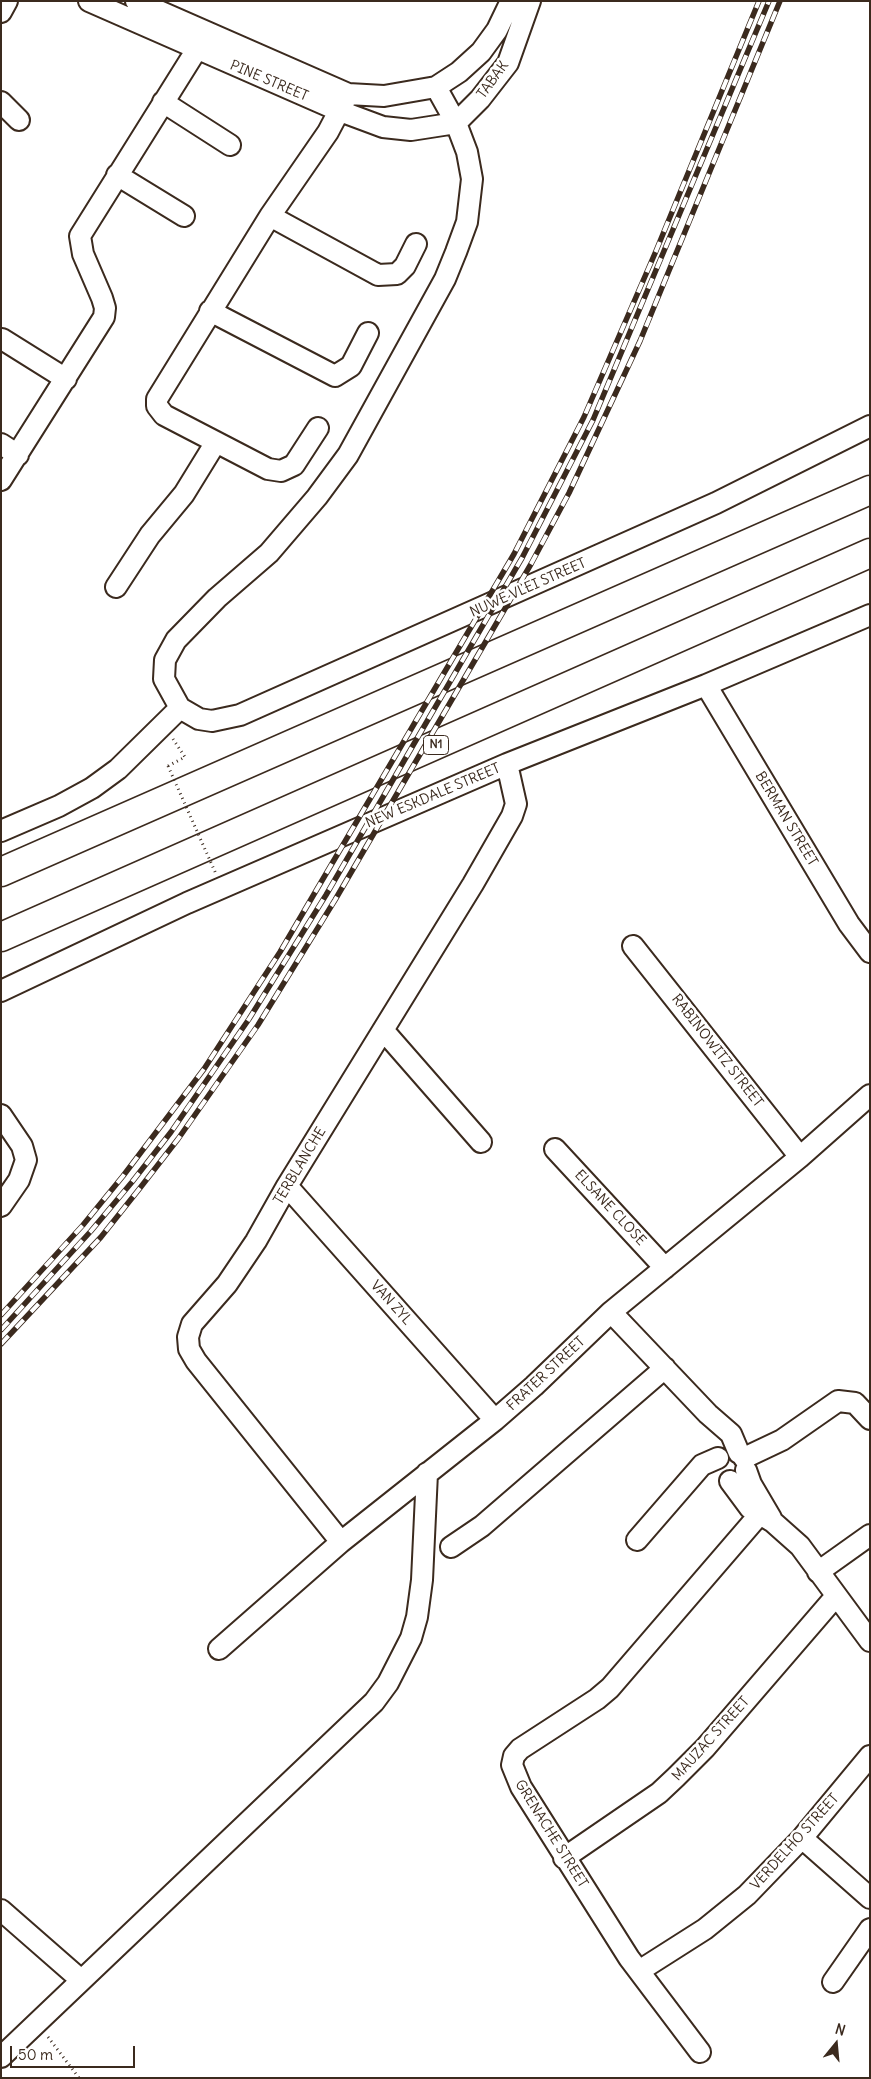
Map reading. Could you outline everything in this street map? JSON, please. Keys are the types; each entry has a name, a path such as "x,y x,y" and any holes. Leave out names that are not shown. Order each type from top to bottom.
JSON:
{"highway":[{"path":"1,872 870,490"},
{"name":"N1","path":"1,937 870,553"}],"street":[{"path":"1,12 7,1"},
{"name":"PINE STREET","path":"89,1 197,50 344,102 436,88"},
{"name":"PINE STREET","path":"136,1 207,33 344,102 383,127 398,130 428,128 456,123"},
{"name":"TABAK","path":"436,88 459,72 481,52 497,30 511,1"},
{"name":"TABAK","path":"456,123 495,82 508,63 530,1"},
{"path":"1,480 9,450 66,378 104,317 105,308 83,254 80,236 207,33"},
{"path":"1,831 92,788 118,769 180,708 164,679 165,660 176,640 217,598 269,553 317,497 348,455 445,279 467,222 472,179 467,152 456,123 436,88"},
{"path":"1,102 19,120"},
{"path":"163,102 230,145"},
{"path":"318,428 294,464 281,471 268,469 164,415 157,406 159,393 270,216 320,144 344,102"},
{"path":"118,175 184,216"},
{"path":"270,216 378,275 397,274 405,266 416,244"},
{"path":"210,311 335,376 351,366 368,333"},
{"path":"2,339 66,378"},
{"name":"NUWE VLEI STREET","path":"180,708 200,719 212,721 240,715 716,504 870,426"},
{"path":"116,587 150,535 184,494 216,442"},
{"name":"NEW ESKDALE STREET","path":"1,990 187,903 506,764 706,685 870,615"},
{"name":"BERMAN STREET","path":"706,685 849,924 870,952"},
{"name":"TERBLANCHE","path":"341,1542 196,1361 189,1349 188,1337 192,1324 241,1264 473,884 512,816 515,799 506,764"},
{"name":"RABINOWITZ STREET","path":"633,946 800,1156"},
{"path":"383,1030 481,1142"},
{"name":"FRATER STREET","path":"219,1649 341,1542 495,1420 534,1386 611,1312 870,1096"},
{"path":"1,1115 22,1146 26,1160 18,1180 1,1206"},
{"name":"ELSANE CLOSE","path":"555,1149 665,1268"},
{"name":"VAN ZYL","path":"287,1186 495,1420"},
{"path":"611,1312 708,1414 732,1464 751,1484 766,1515 800,1546 870,1641"},
{"path":"451,1548 482,1526 665,1368"},
{"path":"637,1540 702,1465 732,1464 782,1440 838,1401 855,1403 870,1419"},
{"path":"1,2057 374,1702 388,1683 411,1638 417,1617 422,1580 428,1473"},
{"name":"GRENACHE STREET","path":"700,2052 639,1971 564,1858 514,1774 512,1765 514,1756 520,1749 591,1703 610,1688 766,1515"},
{"path":"818,1572 870,1535"},
{"name":"MAUZAC STREET","path":"564,1858 659,1794 705,1748 836,1596"},
{"name":"VERDELHO STREET","path":"639,1971 705,1929 747,1895 802,1838 870,1756"},
{"path":"802,1838 870,1898"},
{"path":"1,1910 81,1980"},
{"path":"833,1982 870,1930"}],"path":[{"path":"170,734 185,758 168,766 216,874"},
{"path":"37,2022 79,2078"}],"railway":[{"path":"1,1315 83,1225 123,1176 204,1069 280,952 514,554 584,417 656,251 759,1"},
{"path":"1,1330 91,1231 132,1182 171,1132 249,1019 326,895 522,558 593,420 769,1"},
{"path":"1,1344 101,1237 178,1139 258,1025 335,900 531,564 569,493 640,341 780,1"}]}
